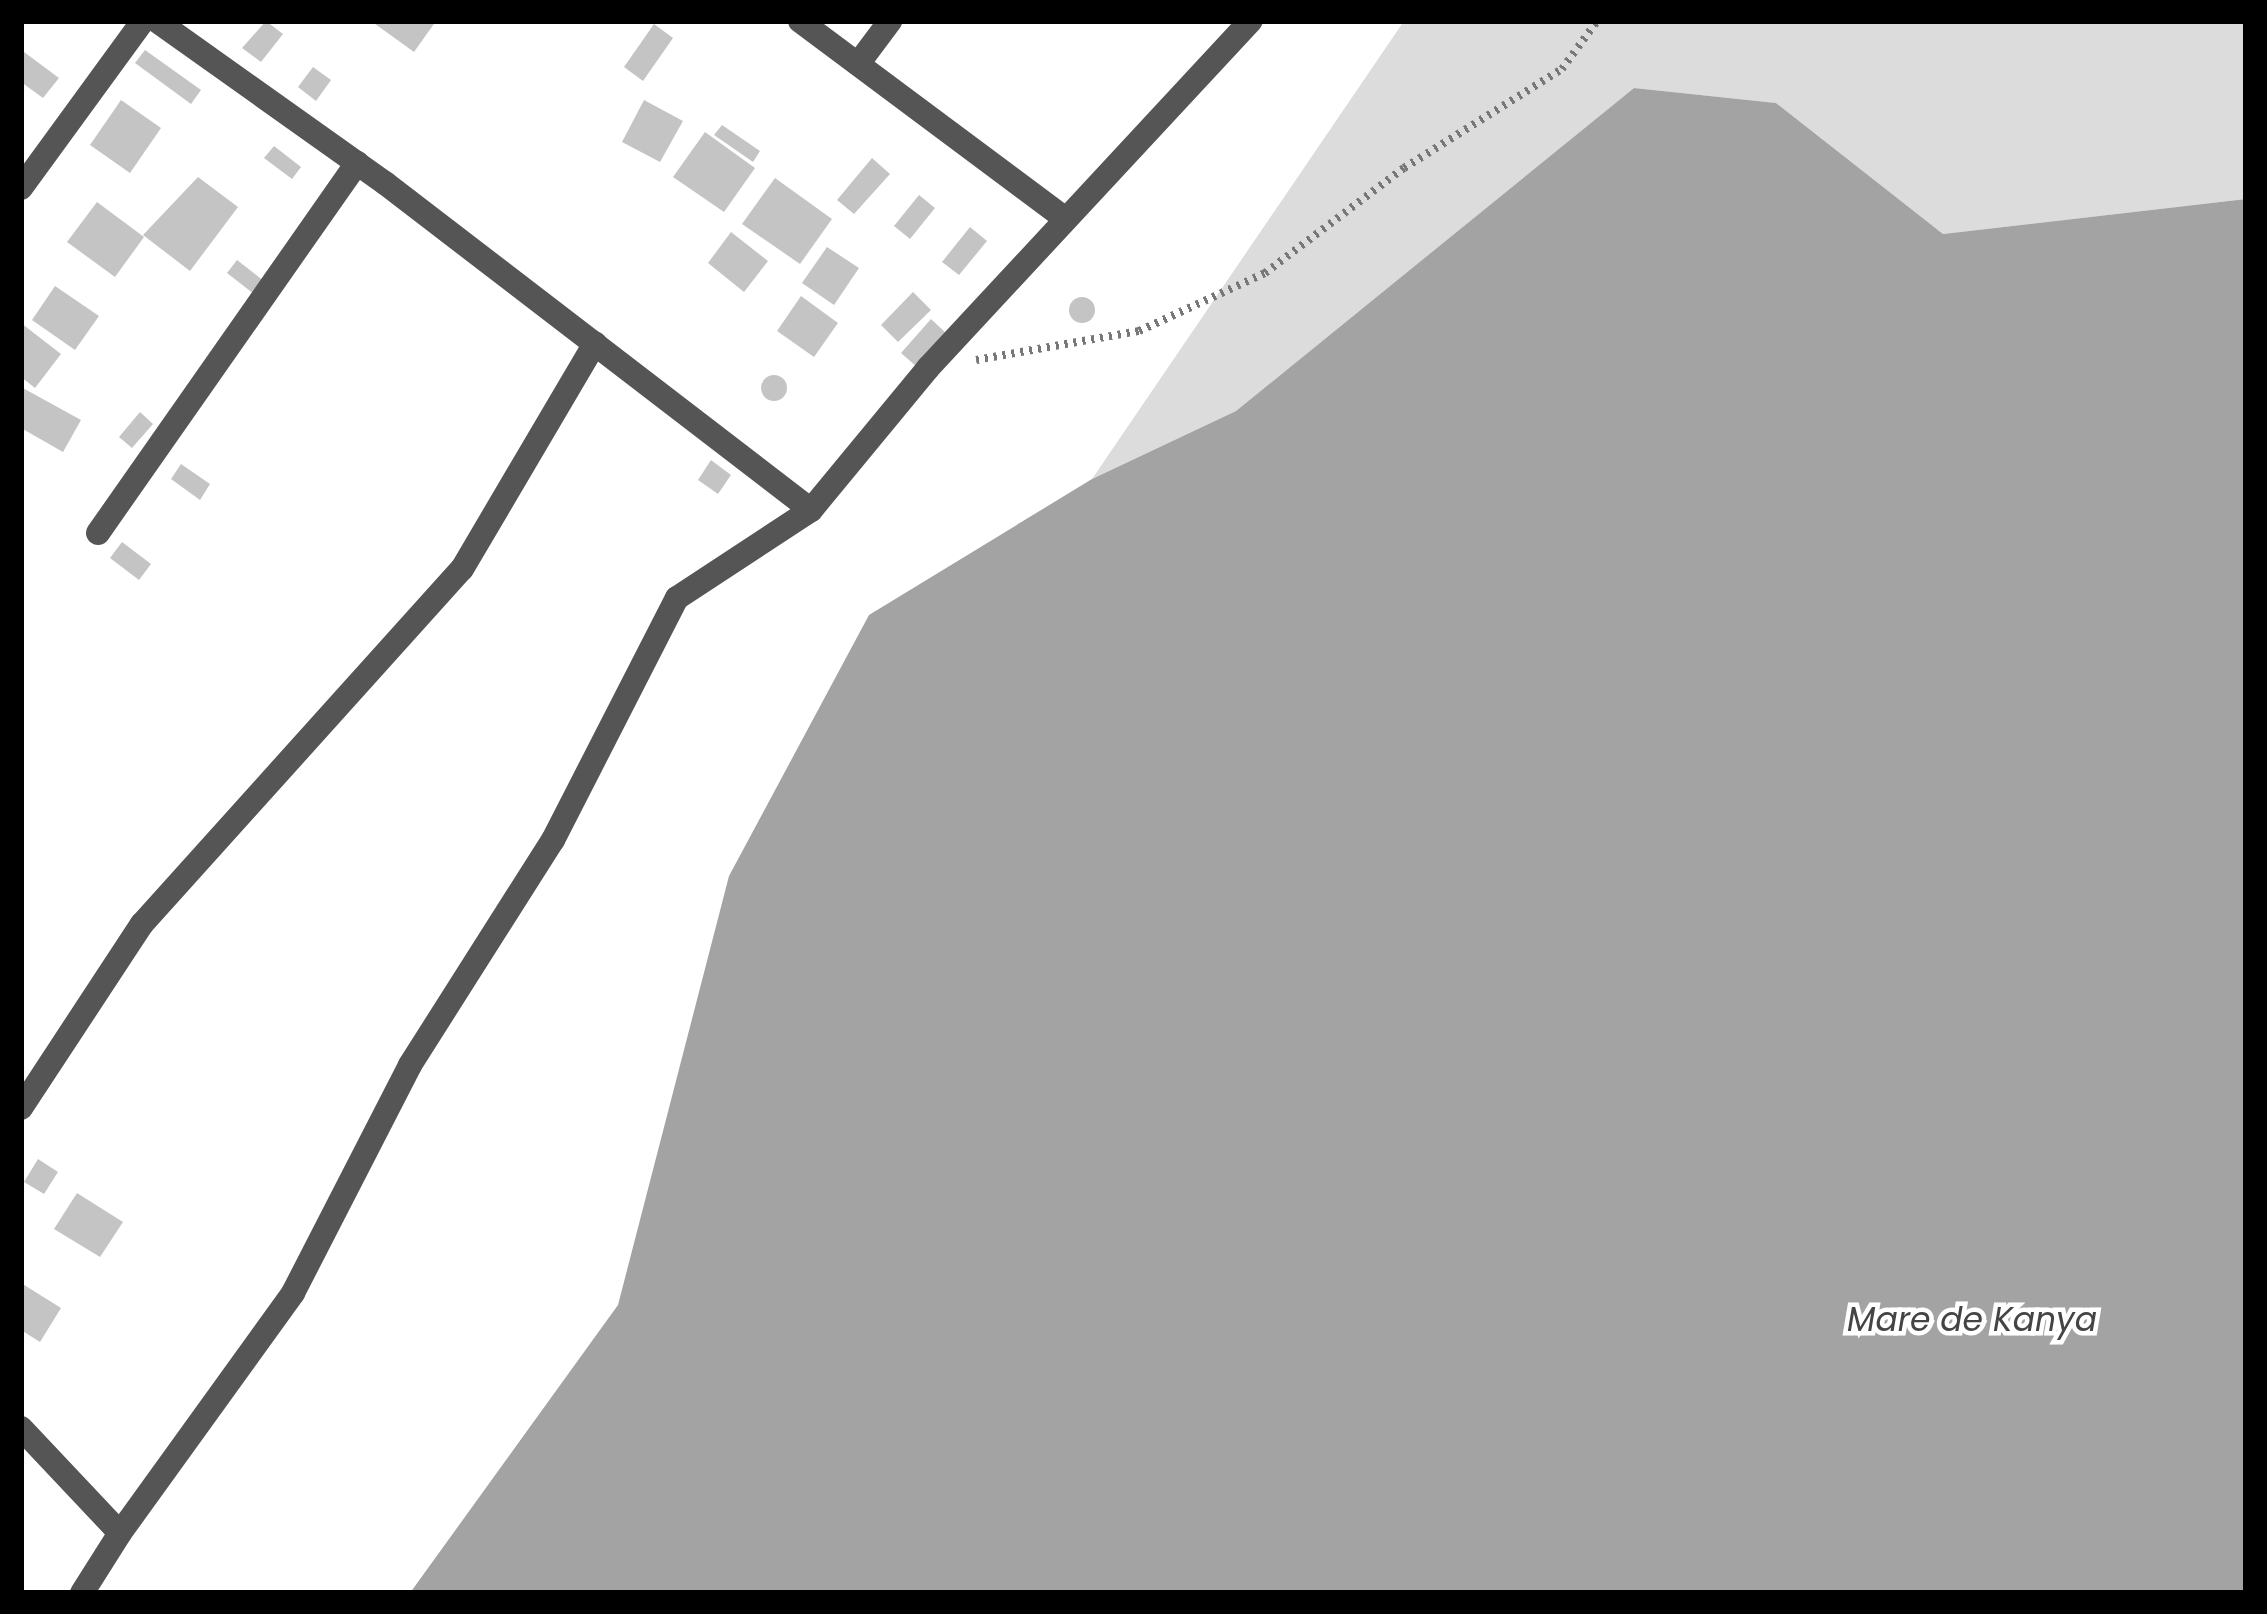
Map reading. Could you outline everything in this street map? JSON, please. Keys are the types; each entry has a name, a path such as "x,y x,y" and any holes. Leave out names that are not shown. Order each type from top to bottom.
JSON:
{"street":[{"path":"21,188 142,21"},
{"path":"157,21 357,163 811,510"},
{"path":"800,21 1064,218"},
{"path":"858,64 890,21"},
{"path":"82,1593 293,1293 410,1065 553,840 676,598 811,510 928,368 1251,21"},
{"path":"98,533 357,163"},
{"path":"21,1108 142,923 462,568 595,343"},
{"path":"21,1428 120,1533"}],"path":[{"path":"928,368 1139,331 1265,274 1404,168 1562,69 1598,21"}],"shaded area":[{"path":"1404,21 2246,21 2246,199 1943,234 1776,103 1634,88 1236,411 1092,479"}],"water":[{"name":"Mare de Kanya","path":"1634,88 1776,103 1943,234 2246,199 2246,1593 410,1593 618,1305 729,876 869,615 1092,479 1236,411"}],"building":[{"path":"266,21 283,34 261,62 242,48"},
{"path":"371,21 436,21 414,52"},
{"path":"654,24 673,38 643,81 624,67"},
{"path":"145,50 201,90 191,104 135,63"},
{"path":"24,52 59,78 43,98 21,82"},
{"path":"313,67 331,80 316,101 298,87"},
{"path":"121,100 161,128 130,173 90,145"},
{"path":"644,100 683,121 660,162 622,142"},
{"path":"722,125 760,151 753,162 714,135"},
{"path":"705,132 755,168 724,212 673,177"},
{"path":"274,146 301,167 292,179 264,158"},
{"path":"872,158 890,174 854,214 837,200"},
{"path":"198,177 238,207 190,271 143,235"},
{"path":"775,178 832,219 800,264 742,224"},
{"path":"919,195 935,208 910,239 894,226"},
{"path":"97,202 144,237 115,277 67,242"},
{"path":"970,227 987,241 959,275 942,262"},
{"path":"731,232 768,261 744,292 708,263"},
{"path":"827,247 859,268 834,305 802,283"},
{"path":"237,260 264,281 254,294 227,273"},
{"path":"55,286 99,316 75,350 32,320"},
{"path":"913,292 931,310 898,342 881,325"},
{"path":"801,296 838,323 814,357 777,331"},
{"path":"1082,297 1095,310 1082,323 1069,310"},
{"path":"931,319 947,334 917,367 901,353"},
{"path":"21,323 61,354 35,388 21,377"},
{"path":"774,375 787,388 774,401 761,388"},
{"path":"21,387 81,420 63,452 21,428"},
{"path":"140,412 153,424 132,448 119,437"},
{"path":"711,460 731,475 718,494 698,480"},
{"path":"181,464 210,484 200,500 171,479"},
{"path":"122,542 151,564 139,580 110,558"},
{"path":"38,1159 58,1172 44,1194 24,1182"},
{"path":"77,1193 123,1222 100,1257 54,1229"},
{"path":"21,1283 61,1308 40,1342 21,1330"}]}
